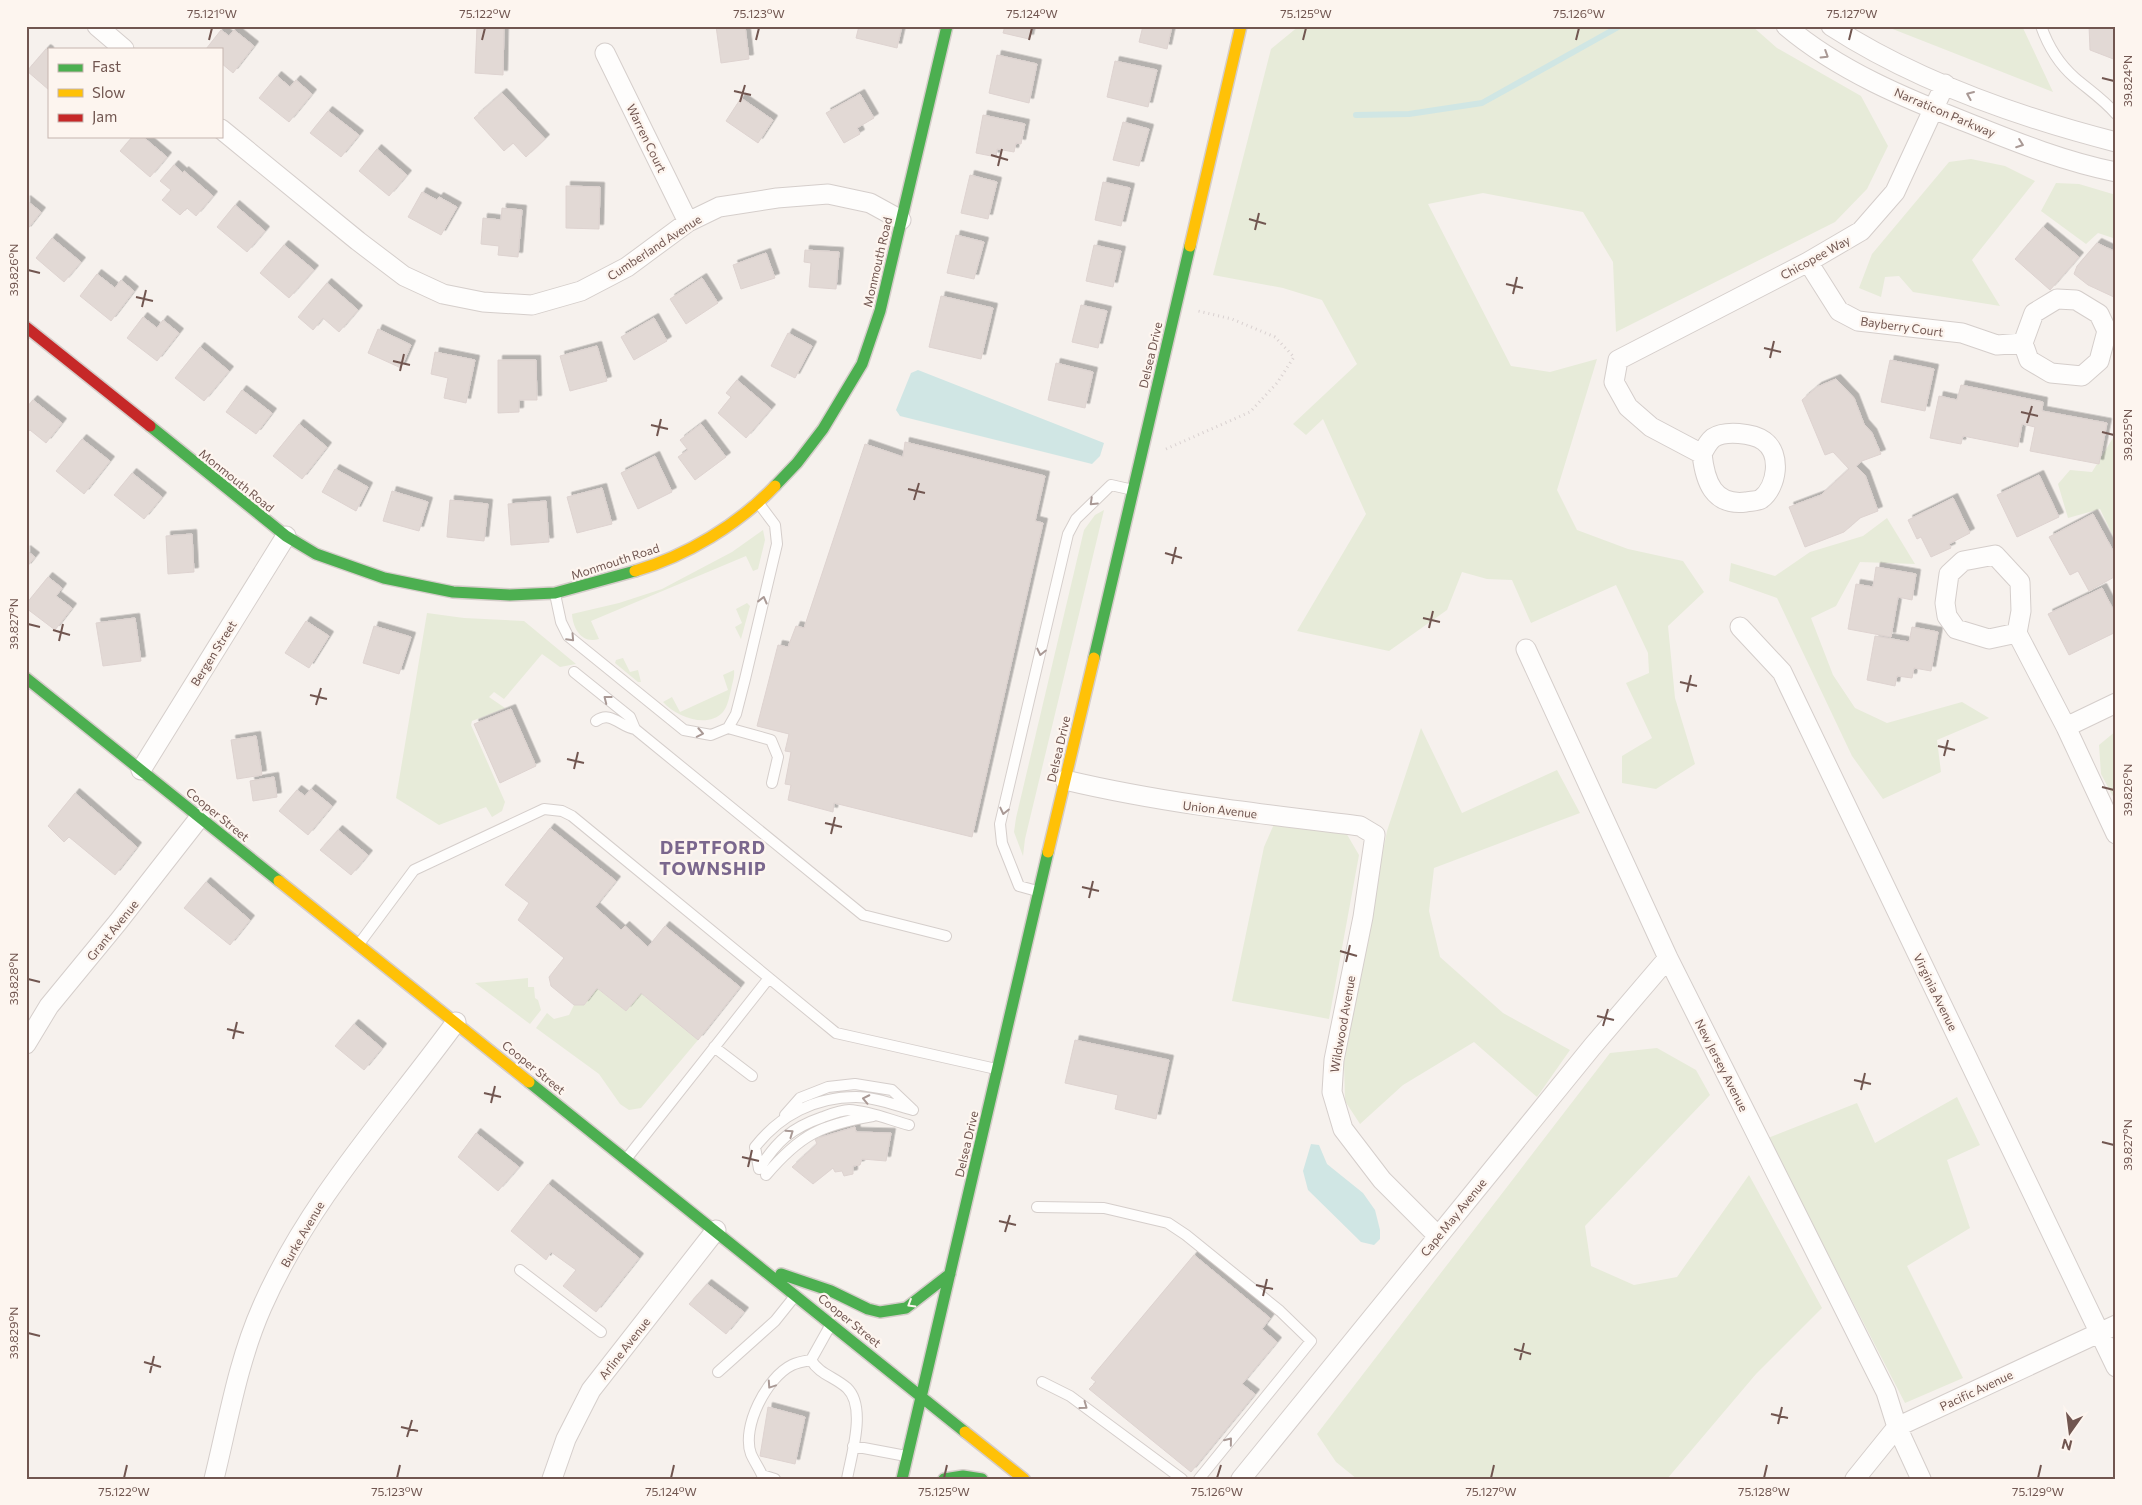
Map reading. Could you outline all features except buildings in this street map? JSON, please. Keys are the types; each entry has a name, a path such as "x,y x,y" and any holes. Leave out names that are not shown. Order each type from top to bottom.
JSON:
{"main road":[{"name":"Monmouth Road","path":"26,327 286,536 316,554 384,578 453,592 510,595 555,593 652,566 698,545 759,503 797,463 823,429 862,364 880,311 946,26"},
{"name":"Delsea Drive","path":"902,1479 1241,26"},
{"name":"Cooper Street","path":"26,678 922,1395 1024,1479"},
{"path":"762,1267 831,1290 868,1309 880,1312 906,1308 950,1274"},
{"path":"944,1479 957,1476 982,1479"}],"street":[{"path":"97,26 123,48"},
{"name":"Narraticon Parkway","path":"1786,26 1824,55 1860,75 1933,109 2047,153 2116,172"},
{"name":"Narraticon Parkway","path":"1830,26 1893,61 1995,106 2058,128 2116,142"},
{"name":"Warren Court","path":"605,53 688,222"},
{"name":"Chicopee Way","path":"1702,454 1651,427 1628,407 1614,382 1618,360 1692,320 1808,262 1861,231 1895,192 1945,84"},
{"name":"Cumberland Avenue","path":"222,131 404,276 443,294 483,302 532,305 581,291 627,267 688,222 719,207 776,198 828,194 870,203 901,220"},
{"name":"Bayberry Court","path":"1808,262 1839,311 1858,321 1962,333 1997,345 2023,343"},
{"path":"2056,299 2076,300 2099,314 2107,331 2099,361 2082,376 2051,373 2029,360 2023,343 2034,313 2056,299"},
{"name":"Bergen Street","path":"141,770 286,536"},
{"path":"2017,633 1989,638 1956,629 1946,616 1945,603 1949,574 1963,561 1995,555 2020,582 2021,611 2017,633 2066,727 2116,834"},
{"name":"Virginia Avenue","path":"1740,628 1782,672 2107,1329 2116,1368"},
{"name":"New Jersey Avenue","path":"1526,649 1668,958 1886,1392 1897,1427 1921,1479"},
{"path":"2066,727 2116,703"},
{"name":"Union Avenue","path":"1065,780 1126,795 1196,806 1360,826 1375,835"},
{"name":"Grant Avenue","path":"26,1044 49,1006 123,917 200,817"},
{"name":"Wildwood Avenue","path":"1375,835 1363,917 1334,1060 1332,1092 1343,1129 1382,1180 1438,1236"},
{"name":"Cape May Avenue","path":"1241,1479 1438,1236 1668,958"},
{"name":"Burke Avenue","path":"214,1479 247,1347 262,1305 272,1286 303,1229 336,1178 456,1022"},
{"name":"Arline Avenue","path":"552,1479 566,1439 591,1390 716,1230"},
{"name":"Pacific Avenue","path":"1855,1479 1897,1427 2107,1329"}],"lane":[{"path":"2041,26 2048,45 2063,66 2101,98 2116,114"},
{"path":"1039,892 1019,886 1002,843 1000,824 1068,534 1076,519 1111,485 1134,490"},
{"path":"728,728 736,714 777,544 775,525 759,503"},
{"path":"555,593 561,622 568,636 684,730 711,735 728,728 772,740 778,757 772,783"},
{"path":"574,672 630,717 635,729 862,915 946,936"},
{"path":"596,721 606,716 612,717 625,728 635,729"},
{"path":"359,944 414,870 544,809 553,808 572,816 836,1033 997,1069"},
{"path":"626,1158 769,978"},
{"path":"714,1047 752,1076"},
{"path":"910,1125 847,1110 807,1122 788,1133 773,1148 759,1169 755,1147 784,1117 830,1099 858,1097 913,1110"},
{"path":"766,1175 787,1150 820,1130 876,1116"},
{"path":"1037,1207 1104,1208 1168,1223 1186,1235 1280,1311 1311,1341 1199,1479"},
{"path":"520,1270 601,1332"},
{"path":"718,1372 775,1321 796,1295"},
{"path":"775,1479 762,1475 751,1454 749,1437 752,1417 777,1376 792,1365 811,1360 832,1323"},
{"path":"811,1360 816,1368 848,1390 855,1407 857,1427 847,1479"},
{"path":"1042,1382 1070,1396 1182,1479"},
{"path":"854,1446 907,1457"}],"path":[{"path":"1144,444 1166,449 1250,412 1277,383 1294,357 1275,337 1232,319 1176,305"}],"green space":[{"path":"1299,26 1752,26 1777,48 1861,96 1888,146 1867,189 1835,222 1616,332 1613,262 1583,212 1483,193 1428,204 1511,366 1550,372 1597,359 1557,490 1577,530 1628,549 1683,561 1704,592 1668,626 1675,698 1695,764 1656,789 1622,783 1622,756 1652,738 1626,683 1649,673 1648,653 1616,585 1531,623 1512,580 1487,579 1462,572 1447,610 1389,651 1297,631 1366,514 1323,419 1306,435 1293,424 1357,364 1322,300 1283,288 1213,275 1271,49"},
{"path":"1885,26 2022,26 2053,92"},
{"path":"1971,159 2005,166 2035,181 1972,260 2000,306 1913,292 1899,276 1885,277 1881,297 1859,288 1872,254 1949,162"},
{"path":"2056,183 2079,184 2116,195 2116,239 2098,233 2086,244 2041,211"},
{"path":"2116,433 2116,542 2100,509 2068,518 2058,484 2070,470 2092,472"},
{"path":"1104,510 1025,839 1023,856 1014,832 1016,818 1084,530 1095,515"},
{"path":"1887,518 1915,564 1860,562 1836,606 1811,618 1833,675 1855,708 1887,723 1962,702 1989,718 1937,740 1941,772 1883,799 1852,756 1777,598 1729,581 1731,563 1775,576 1810,552 1863,536"},
{"path":"763,530 765,540 758,569 753,571 746,556 591,621 599,639 588,639 576,630 572,614 619,603 662,589 732,552"},
{"path":"747,603 750,606 741,639 735,627 742,623 736,609"},
{"path":"427,613 464,618 524,621 576,664 560,667 542,654 504,699 494,692 489,697 505,708 472,721 471,725 505,802 502,811 492,817 486,807 439,825 396,798"},
{"path":"623,658 630,672 638,670 641,682 638,682 615,663 616,660"},
{"path":"734,670 734,678 727,704 723,712 717,717 709,720 692,719 676,712 663,702 672,697 680,712 728,690 723,675"},
{"path":"1421,728 1462,813 1557,770 1580,813 1434,868 1429,911 1440,957 1503,1013 1570,1050 1537,1097 1474,1042 1403,1085 1360,1124 1345,1101 1344,1062 1363,950 1387,831"},
{"path":"2116,731 2116,802 2101,774 2099,745"},
{"path":"1275,822 1345,831 1359,855 1329,1019 1232,1001 1264,847"},
{"path":"528,978 528,987 534,987 535,998 538,1000 541,1010 530,1024 475,983"},
{"path":"597,988 626,1011 641,993 698,1040 641,1108 629,1110 620,1104 599,1074 536,1028 547,1013 554,1019 569,1015 574,1005 584,1005"},
{"path":"1657,1048 1696,1070 1710,1095 1585,1226 1591,1266 1634,1285 1677,1277 1749,1175 1822,1308 1756,1374 1667,1479 1357,1479 1336,1462 1317,1434 1610,1053"},
{"path":"1957,1097 1980,1145 1947,1160 1970,1228 1907,1266 1963,1378 1905,1403 1768,1138 1857,1103 1875,1143"}],"shaded area":[{"path":"918,370 1104,443 1100,456 1092,464 900,416 896,410 911,373"},
{"path":"1311,1144 1319,1145 1327,1164 1363,1193 1375,1210 1380,1230 1380,1239 1374,1245 1361,1242 1308,1190 1303,1171"}],"waterway":[{"path":"1356,115 1409,114 1482,103 1620,26"}],"traffic: fast":[{"path":"775,486 797,463 823,429 862,364 880,311 947,26"},
{"path":"1094,658 1190,246"},
{"path":"150,426 286,536 316,554 384,578 453,592 510,595 555,593 635,571"},
{"path":"26,678 279,881"},
{"path":"902,1479 1048,852"},
{"path":"529,1082 965,1432"},
{"path":"781,1274 831,1291 868,1309 880,1312 906,1308 950,1274"},
{"path":"944,1479 963,1476 982,1479"}],"traffic: slow":[{"path":"1190,246 1241,26"},
{"path":"635,571 673,557 710,538 745,514 775,486"},
{"path":"1048,852 1094,658"},
{"path":"279,881 529,1082"},
{"path":"965,1432 1024,1479"}],"traffic: jam":[{"path":"26,327 150,426"}],"district":[{"name":"DEPTFORD TOWNSHIP","path":"713,858"}]}
